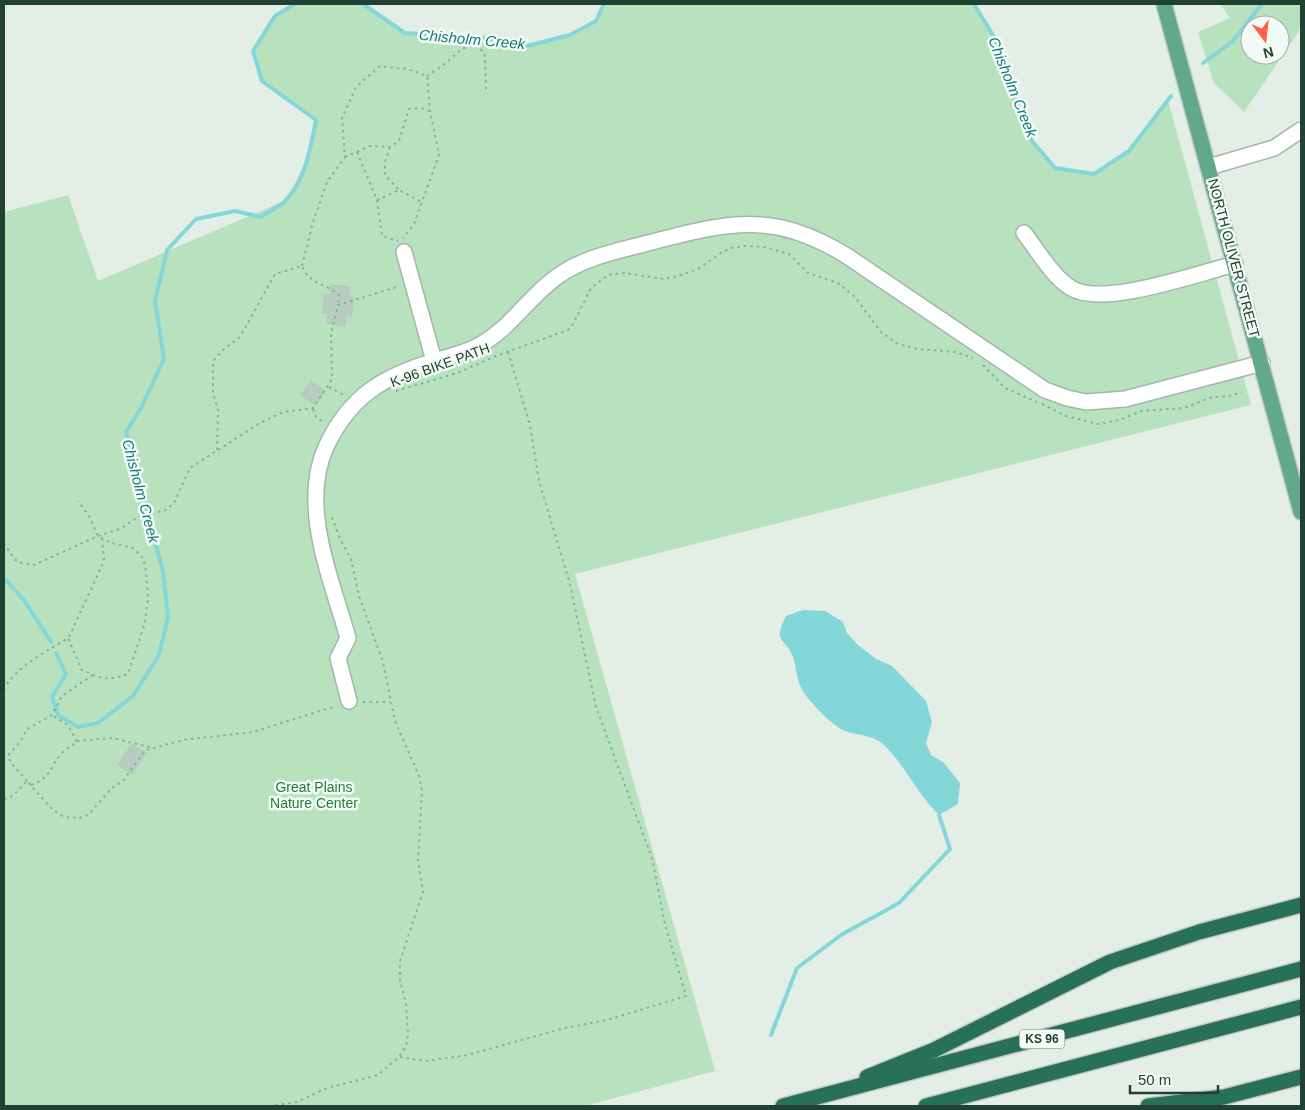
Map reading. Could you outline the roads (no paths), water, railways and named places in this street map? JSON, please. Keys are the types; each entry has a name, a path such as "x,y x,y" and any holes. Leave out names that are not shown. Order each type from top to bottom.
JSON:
{"highway":[{"path":"812,1099 934,1050 1110,962 1200,932 1301,905"},
{"name":"KS 96","path":"783,1106 1301,969"},
{"name":"KS 96","path":"926,1106 1301,1007"},
{"path":"1148,1106 1224,1097 1301,1077"}],"main road":[{"name":"NORTH OLIVER STREET","path":"1164,4 1301,512"}],"street":[{"path":"1209,167 1274,148 1301,130"},
{"path":"348,701 338,658 348,638 318,533 315,501 319,468 325,448 335,429 354,402 382,381 434,361 462,353 496,335 557,277 577,265 600,256 691,232 739,224 762,224 794,230 827,244 1045,390 1086,402 1125,399 1262,363"},
{"path":"1024,233 1064,283 1074,290 1088,295 1135,290 1235,264"},
{"path":"402,246 434,361"}],"water":[{"path":"803,610 825,611 843,622 847,633 858,645 876,659 892,666 926,701 932,722 926,743 931,755 943,762 960,783 958,804 939,815 881,742 843,730 824,716 811,702 798,680 790,650 780,636 786,616"}],"waterway":[{"name":"Chisholm Creek","path":"56,653 66,674 52,697 58,715 78,727 98,723 133,696 159,655 168,617 163,572 126,432 141,408 164,359 155,301 167,250 196,219 235,211 261,217 284,202 302,175 316,120 262,81 253,51 275,16 295,4"},
{"name":"Chisholm Creek","path":"363,4 405,33 484,38 527,46 570,35 596,21 604,4"},
{"name":"Chisholm Creek","path":"974,4 997,42 1013,93 1032,141 1055,168 1094,174 1129,151 1171,96"},
{"name":"Chisholm Creek","path":"1203,63 1232,42 1262,4"},
{"name":"Chisholm Creek","path":"4,578 24,600 51,642"},
{"path":"771,1035 797,968 841,935 899,903 950,849 939,815"}],"park label":[{"name":"Great Plains Nature Center","path":"314,796"}]}
